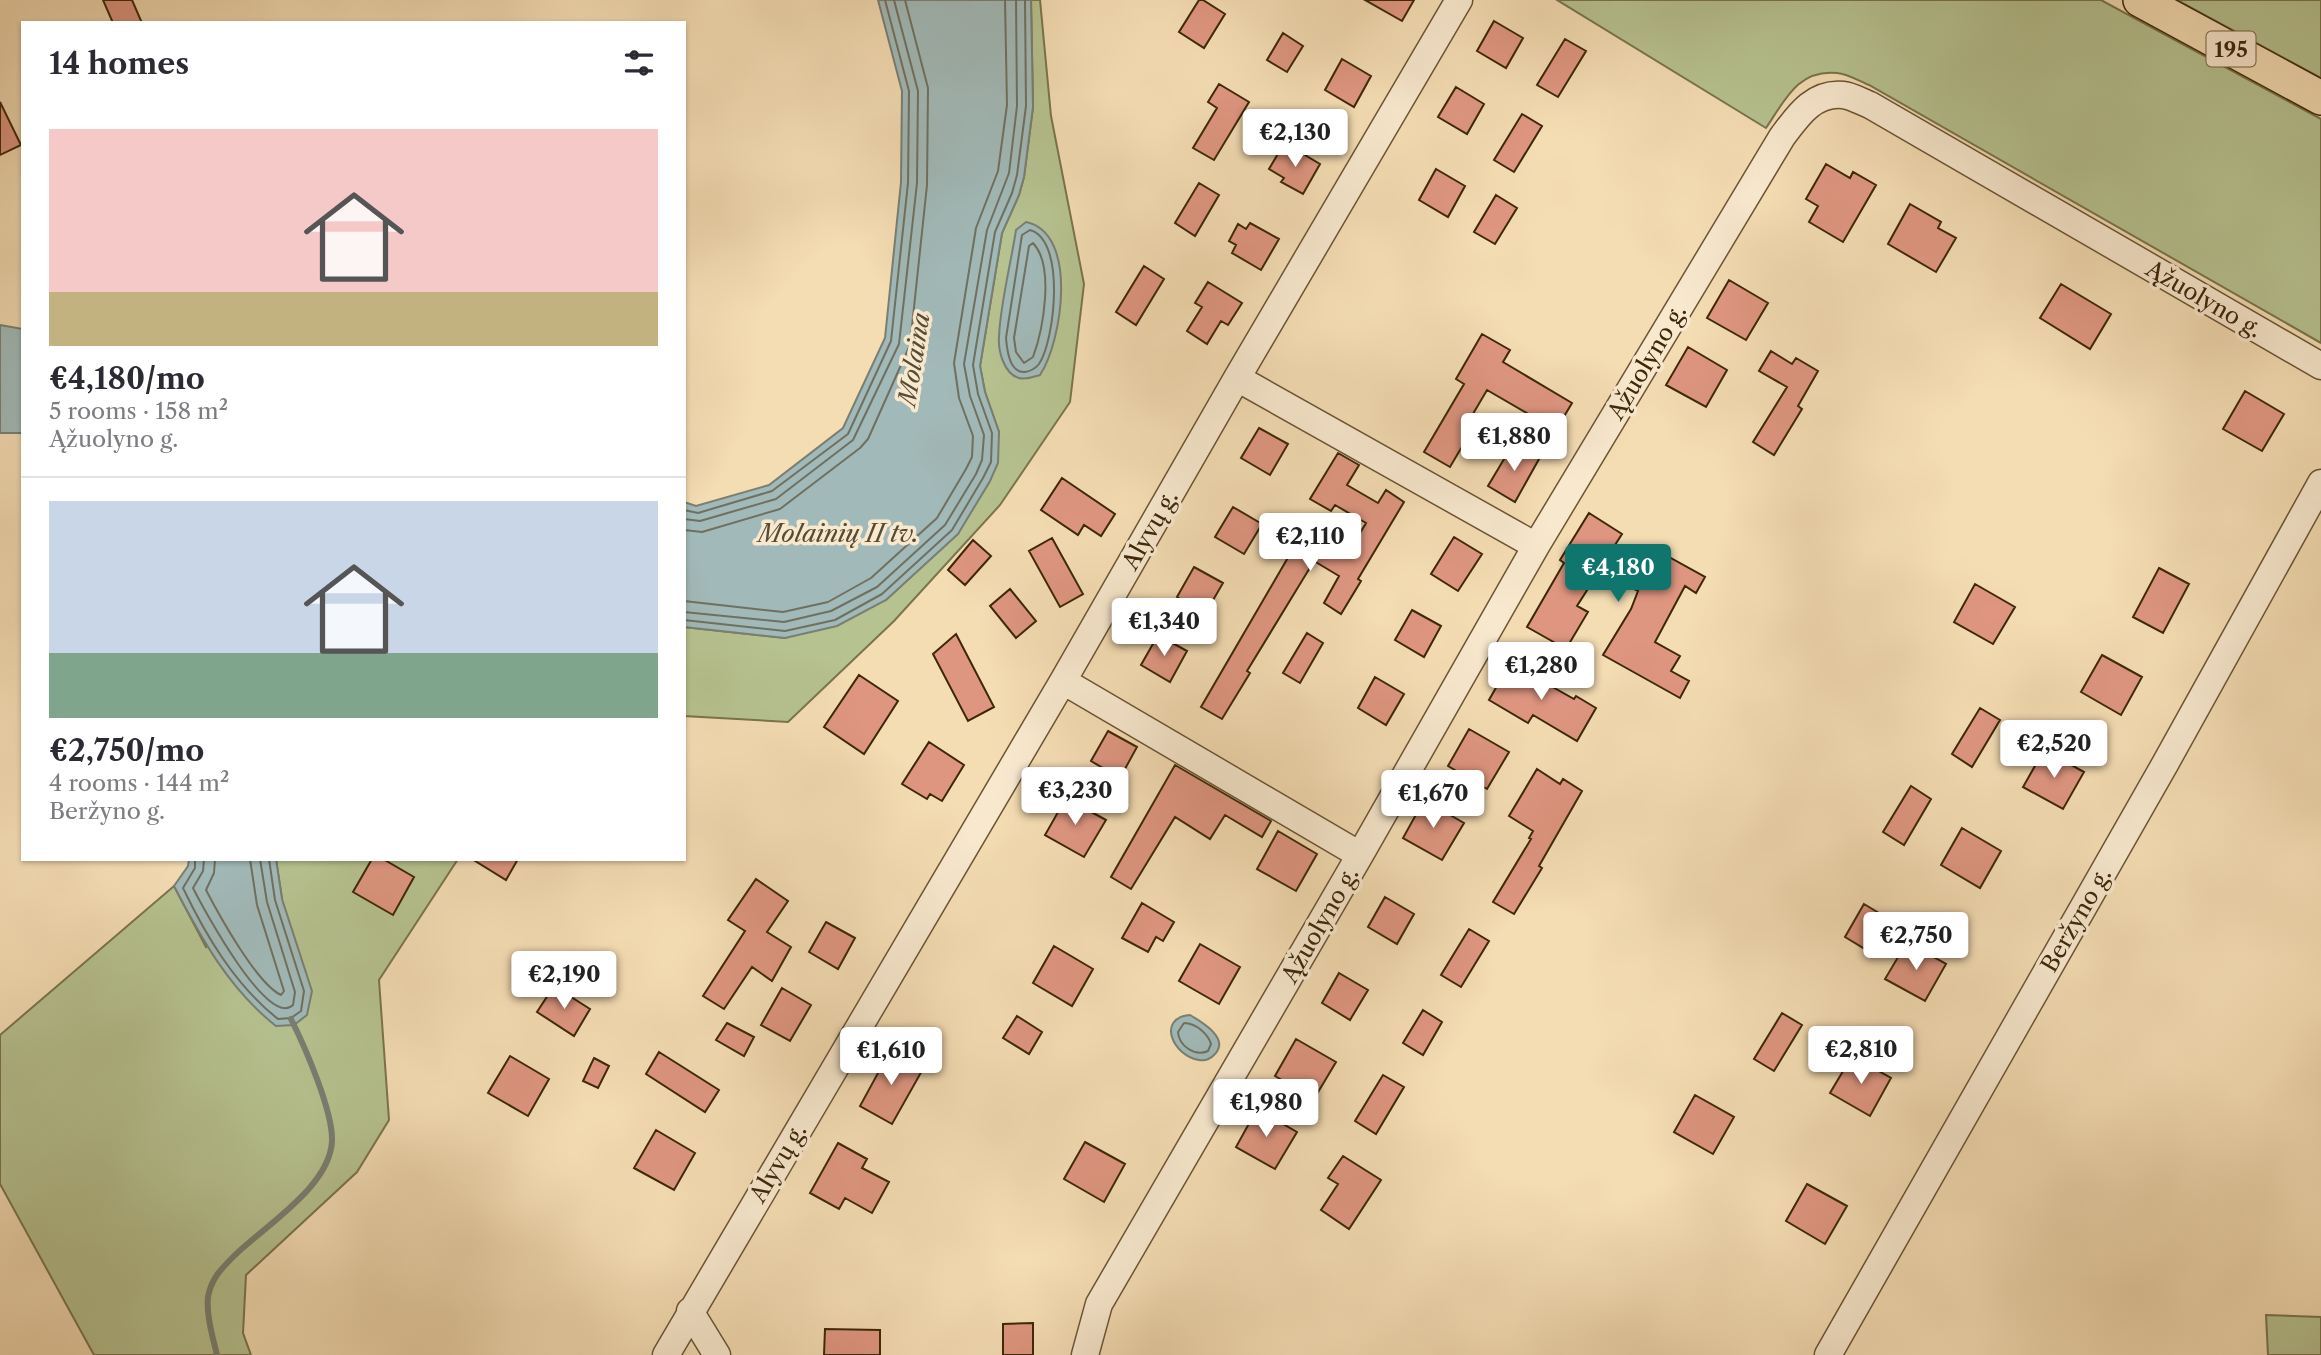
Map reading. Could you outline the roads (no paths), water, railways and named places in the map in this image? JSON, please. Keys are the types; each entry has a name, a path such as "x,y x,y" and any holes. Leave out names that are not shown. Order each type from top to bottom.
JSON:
{"main road":[{"name":"195","path":"2140,0 2321,98"}],"street":[{"name":"Alyvų g.","path":"666,1355 1063,681 1459,0"},
{"name":"Ąžuolyno g.","path":"1085,1355 1099,1304 1536,546 1782,137 1802,109 1823,98 1843,95 1870,105 2321,366"},
{"path":"1237,378 1536,546"},
{"name":"Beržyno g.","path":"1828,1355 2165,764 2321,483"},
{"path":"1063,681 1360,855"},
{"path":"690,1311 717,1355"}],"water":[{"name":"Molainių II tv.","path":"878,0 1031,0 1033,107 1024,177 1002,233 980,366 985,392 999,432 998,463 958,534 886,600 837,626 785,638 686,627 686,503 696,506 769,485 843,428 885,338 901,182 902,91"},
{"path":"1026,222 1043,230 1054,246 1060,267 1061,290 1055,339 1048,359 1040,375 1024,379 1014,376 1006,367 1001,355 999,337 1016,230"},
{"path":"0,325 21,329 21,433 0,433"},
{"path":"189,861 276,861 282,899 312,991 307,1015 294,1025 276,1026 244,996 218,962 174,886"},
{"path":"1190,1015 1217,1037 1218,1049 1209,1059 1190,1057 1182,1052 1172,1037 1173,1023"}],"waterway":[{"path":"217,1355 208,1304 209,1291 214,1280 233,1257 308,1190 328,1158 332,1141 323,1097 291,1019"}],"water label":[{"name":"Molaina","path":"914,359"}]}
